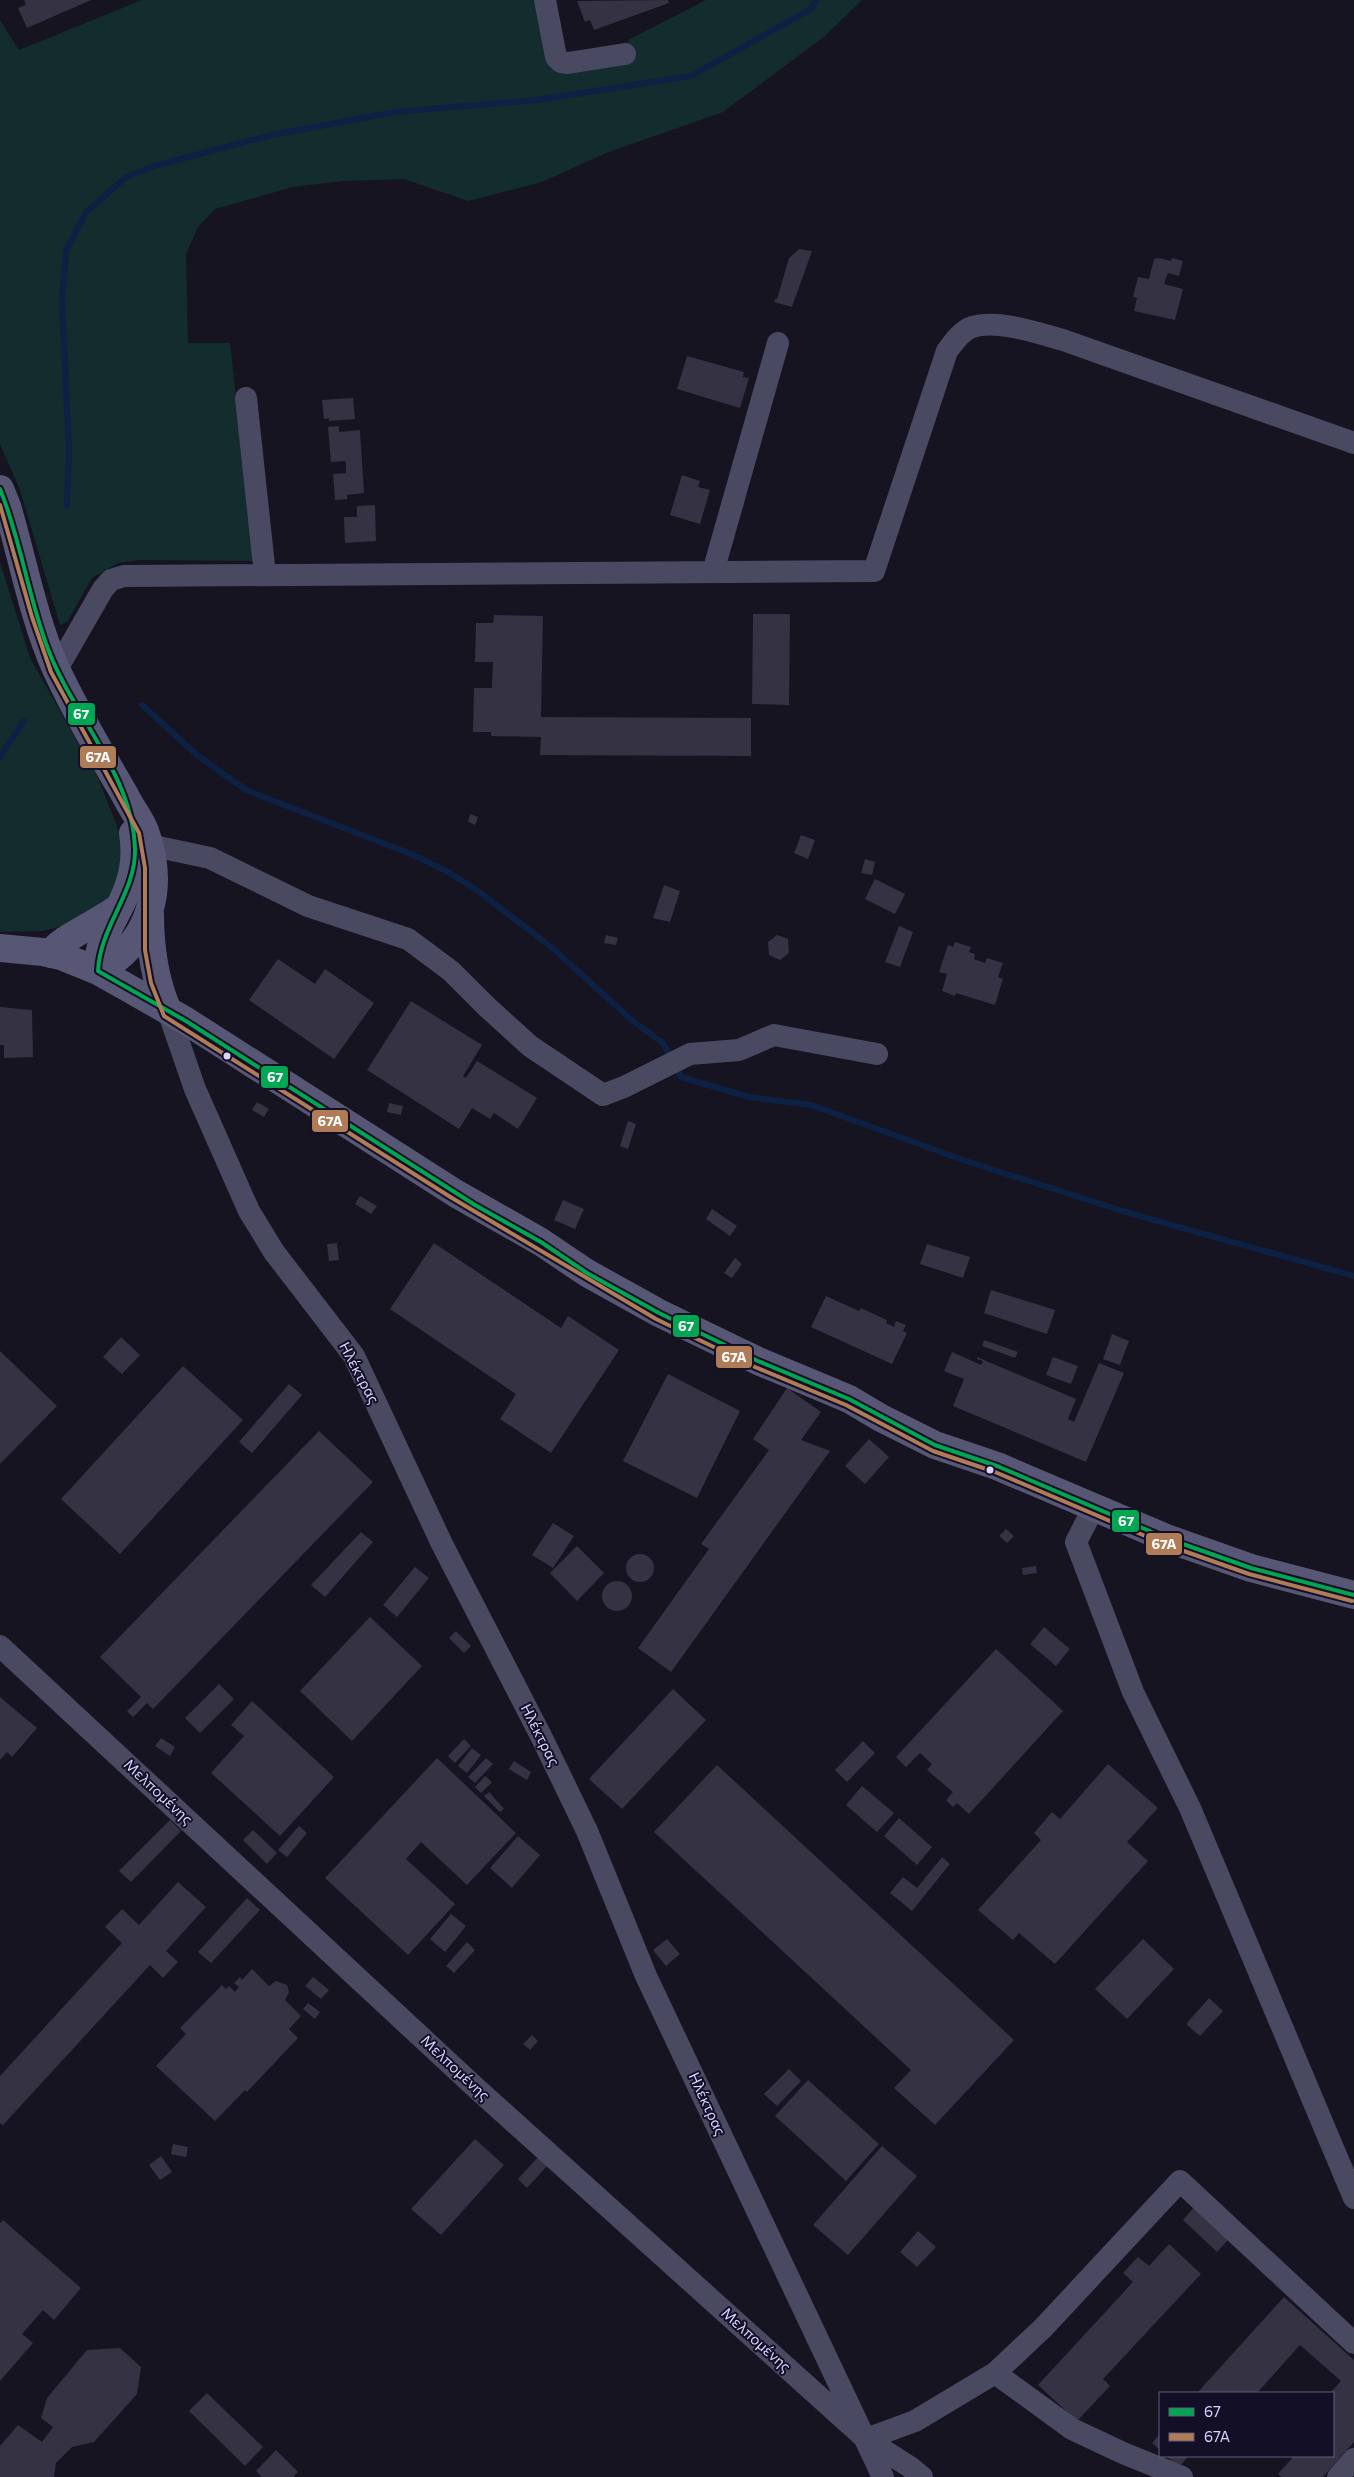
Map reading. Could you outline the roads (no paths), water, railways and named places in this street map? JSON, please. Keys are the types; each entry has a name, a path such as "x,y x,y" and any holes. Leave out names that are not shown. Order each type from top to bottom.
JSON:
{"street":[{"path":"545,0 556,58 561,62 624,54"},
{"path":"56,669 103,589 111,580 124,576 874,571 947,351 958,337 972,327 992,325 1017,328 1063,340 1354,443"},
{"path":"713,572 778,343"},
{"path":"246,398 265,575"},
{"path":"0,489 6,532 38,615 56,669 141,822 149,845 153,883 150,931 156,970 168,1011"},
{"path":"98,971 99,952 131,880 135,856 125,796"},
{"path":"149,845 210,858 308,906 408,939 451,971 530,1046 603,1094 624,1087 690,1054 739,1050 774,1035 877,1054"},
{"path":"52,954 59,942 100,922 121,904"},
{"path":"98,971 122,955 135,940 150,914"},
{"path":"0,948 52,954 98,971 168,1011 475,1205 541,1242 587,1272 659,1313 758,1361 849,1399 881,1418 935,1444 997,1466 1166,1538 1242,1566 1354,1594"},
{"name":"Ηλέκτρας","path":"168,1011 195,1089 249,1211 274,1252 354,1356 442,1544 542,1738 587,1831 646,1976 883,2477"},
{"path":"1094,1508 1076,1542 1134,1692 1190,1808 1354,2198"},
{"name":"Μελπομένης","path":"0,1646 476,2088 866,2439 910,2467 922,2477"},
{"path":"866,2439 915,2421 996,2373 1043,2328 1180,2181 1354,2343"},
{"path":"996,2373 1072,2428 1123,2454 1182,2477"},
{"path":"1338,2477 1354,2459"}],"waterway":[{"path":"67,506 69,450 62,302 66,251 86,212 126,177 154,166 272,135 395,112 537,100 691,76 811,9 817,0"},
{"path":"142,705 197,755 246,790 411,854 448,872 478,891 550,946 634,1022 663,1043 681,1077 749,1097 811,1105 966,1161 1129,1213 1354,1276"},
{"path":"0,757 24,721"}]}
